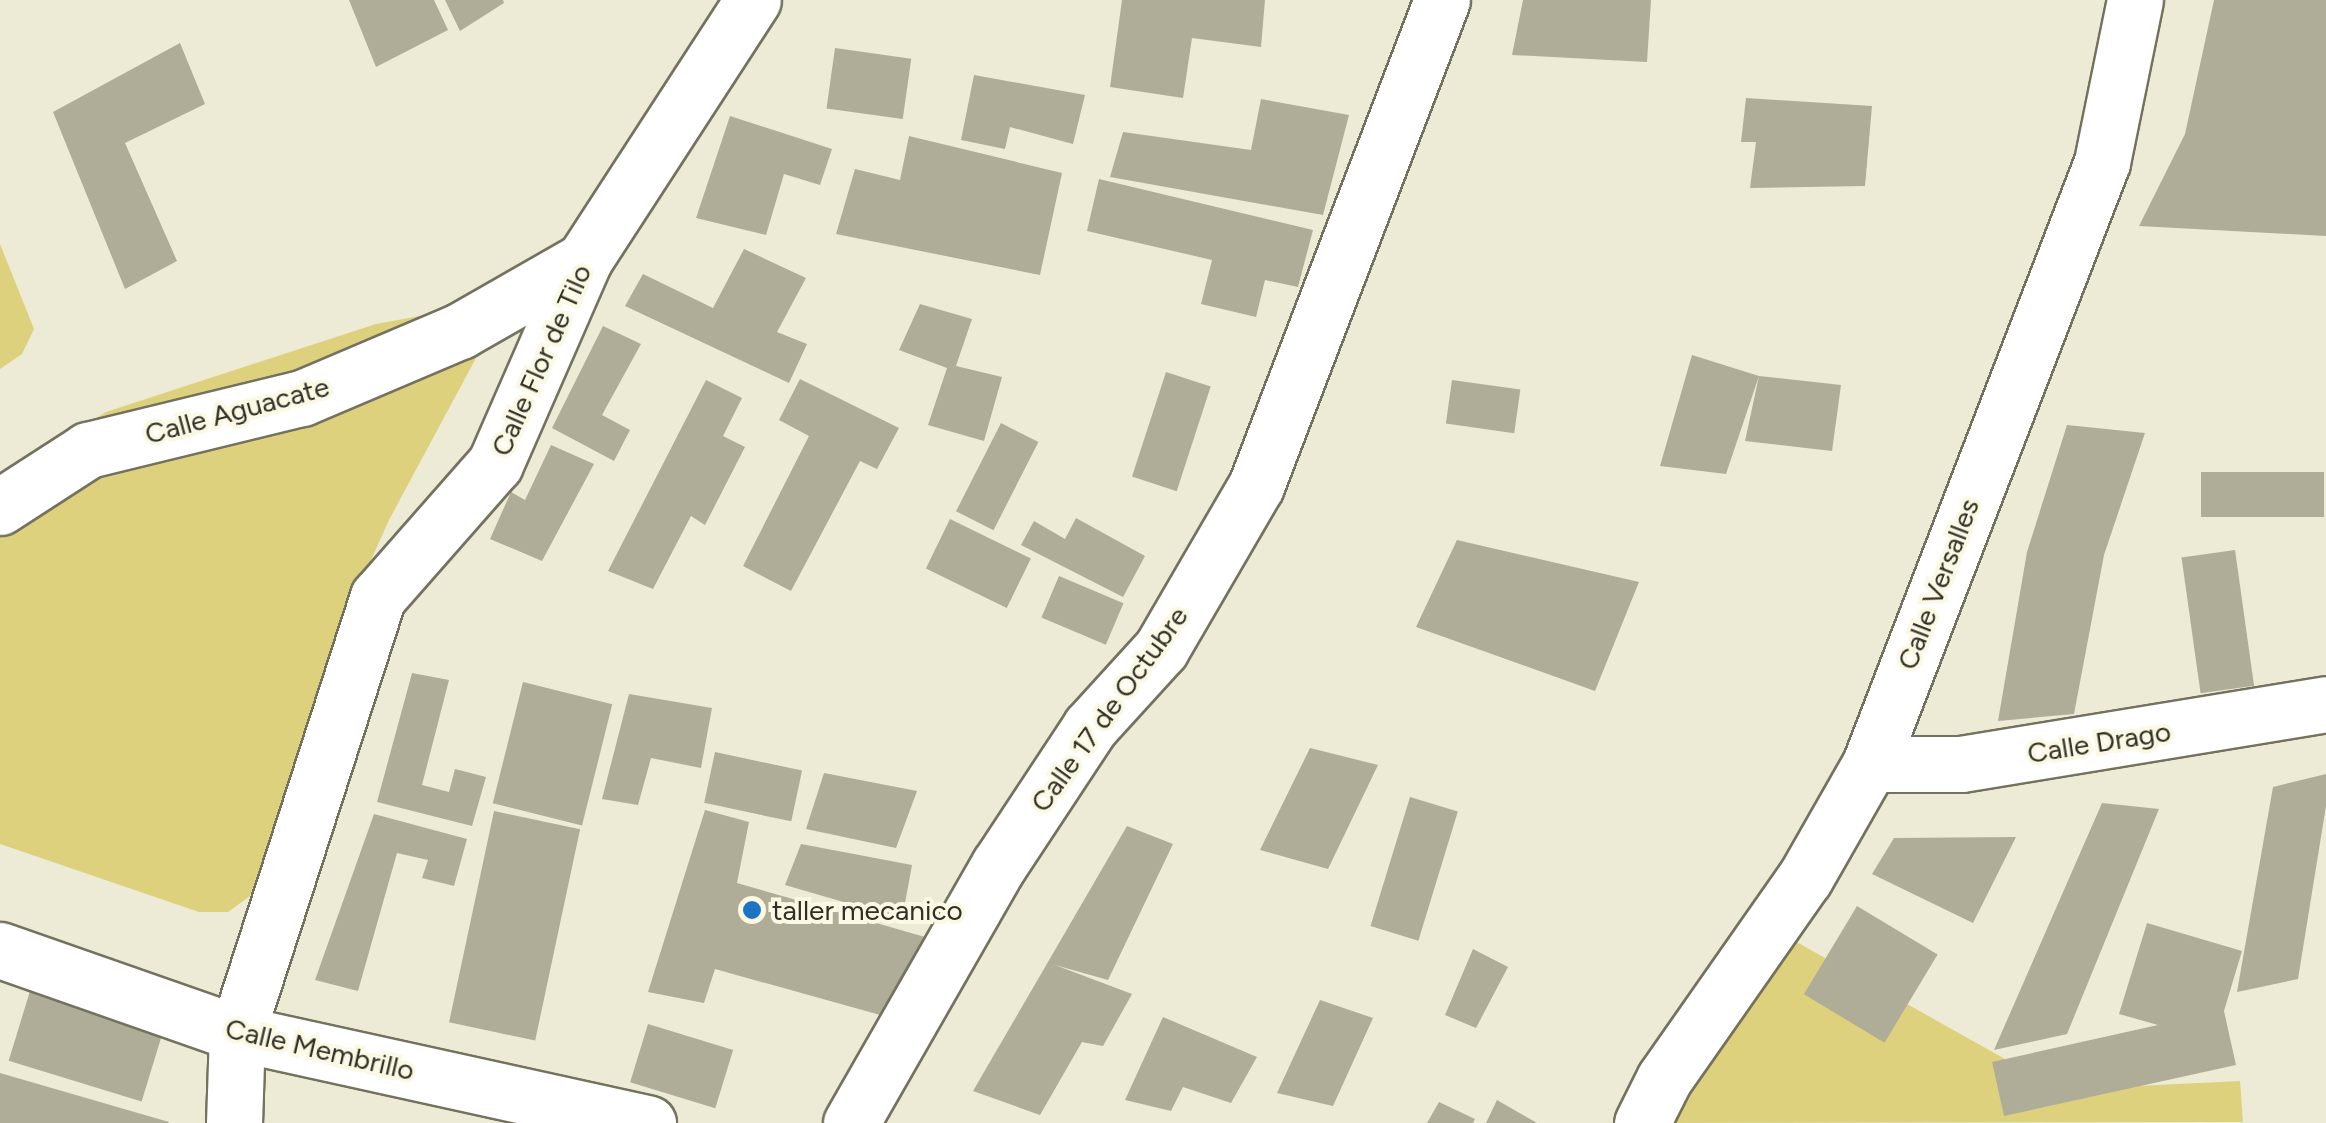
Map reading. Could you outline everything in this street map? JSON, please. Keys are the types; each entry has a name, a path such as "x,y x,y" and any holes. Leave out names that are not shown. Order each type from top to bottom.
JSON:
{"street":[{"name":"Calle Flor de Tilo","path":"234,1123 238,1033 378,597 495,464 584,260 753,0"},
{"name":"Calle 17 de Octubre","path":"851,1123 998,866 1090,727 1161,648 1256,486 1442,0"},
{"name":"Calle Versalles","path":"1642,1123 1664,1079 1804,878 1870,764 2102,162 2135,0"},
{"name":"Calle Aguacate","path":"0,507 88,450 302,398 460,331 584,260"},
{"name":"Calle Drago","path":"1870,764 1961,764 2326,704"},
{"name":"Calle Membrillo","path":"0,950 238,1033 648,1123"}],"shaded area":[{"path":"0,244 34,329 22,354 0,369"},
{"path":"458,309 497,319 389,520 344,620 250,896 228,912 199,912 0,844 0,477 106,412 376,324"},
{"path":"1793,940 2005,1059 2013,1092 2240,1081 2243,1122 1665,1123"}],"building":[{"path":"349,0 434,0 448,30 376,67"},
{"path":"445,0 503,0 504,3 460,31"},
{"path":"1122,0 1265,0 1261,47 1192,38 1183,98 1110,87"},
{"path":"1523,0 1651,0 1647,62 1512,55"},
{"path":"2214,0 2326,0 2326,236 2139,226 2185,134"},
{"path":"180,43 205,104 125,143 177,261 125,289 53,112"},
{"path":"835,48 911,59 903,119 827,108"},
{"path":"974,75 1085,95 1073,144 1010,127 1005,149 961,140"},
{"path":"1746,98 1872,106 1865,186 1750,188 1756,142 1741,142"},
{"path":"1261,99 1349,115 1323,215 1110,177 1123,132 1251,150"},
{"path":"730,116 832,149 820,185 784,174 766,235 696,218"},
{"path":"909,136 1062,173 1040,275 836,234 855,169 900,180"},
{"path":"1099,179 1313,230 1298,287 1265,280 1256,317 1201,304 1212,260 1087,231"},
{"path":"744,249 806,278 777,332 807,344 789,383 625,306 643,274 713,308"},
{"path":"920,304 972,319 956,366 1002,377 984,441 928,425 947,368 899,350"},
{"path":"603,326 641,344 602,415 630,430 614,461 552,428"},
{"path":"1692,355 1759,376 1726,474 1660,466"},
{"path":"1166,372 1211,387 1177,491 1132,477"},
{"path":"1759,376 1841,385 1832,451 1745,441"},
{"path":"800,379 899,428 877,469 860,461 791,591 743,566 809,436 779,420"},
{"path":"706,380 742,398 723,436 745,447 705,525 691,516 653,589 608,571"},
{"path":"1452,380 1520,390 1514,433 1446,424"},
{"path":"1001,423 1038,442 993,530 956,511"},
{"path":"2067,425 2145,433 2104,555 2074,714 1998,721 2027,552"},
{"path":"551,445 594,464 542,561 490,539 511,492 525,500"},
{"path":"2201,472 2324,472 2324,517 2201,517"},
{"path":"1076,518 1145,556 1123,597 1021,545 1034,521 1065,539"},
{"path":"950,519 1031,558 1007,608 926,568"},
{"path":"1457,540 1639,582 1595,691 1416,627"},
{"path":"2235,550 2254,686 2201,693 2182,558"},
{"path":"1059,576 1123,603 1106,645 1041,617"},
{"path":"412,673 449,680 422,785 449,792 455,769 486,777 472,826 377,802"},
{"path":"523,682 612,704 582,826 493,803"},
{"path":"629,694 712,708 701,768 651,758 638,805 602,799"},
{"path":"1310,748 1378,765 1328,869 1260,850"},
{"path":"715,752 802,771 791,821 704,803"},
{"path":"824,773 917,791 896,848 806,829"},
{"path":"2326,774 2326,806 2298,979 2237,992 2273,787"},
{"path":"1410,797 1458,812 1418,941 1371,926"},
{"path":"2102,803 2159,809 2067,1034 1994,1050"},
{"name":"taller mecanico","path":"705,810 749,822 737,883 925,937 891,1018 715,969 704,1003 648,992"},
{"path":"494,811 580,829 535,1041 449,1022"},
{"path":"374,814 467,839 454,886 422,878 428,860 397,853 358,991 315,980"},
{"path":"1127,826 1173,844 1108,980 1055,965 1132,994 1103,1046 1082,1042 1040,1115 973,1091"},
{"path":"2016,837 1973,923 1872,874 1894,838"},
{"path":"801,844 912,865 902,919 785,885"},
{"path":"1857,906 1938,954 1885,1043 1804,994"},
{"path":"2147,923 2242,951 2224,1011 2236,1065 2004,1116 1992,1062 2158,1025 2119,1014"},
{"path":"1473,949 1508,967 1476,1028 1445,1015"},
{"path":"30,991 163,1032 142,1101 9,1061"},
{"path":"1320,1000 1373,1018 1333,1106 1277,1093"},
{"path":"1163,1017 1257,1057 1231,1103 1183,1087 1171,1111 1125,1100"},
{"path":"648,1024 733,1050 715,1108 630,1082"},
{"path":"0,1073 169,1122 0,1123"},
{"path":"1497,1100 1537,1123 1486,1123"},
{"path":"1439,1102 1475,1119 1473,1123 1427,1123"}],"place":[{"name":"taller mecanico","path":"752,910"}]}
